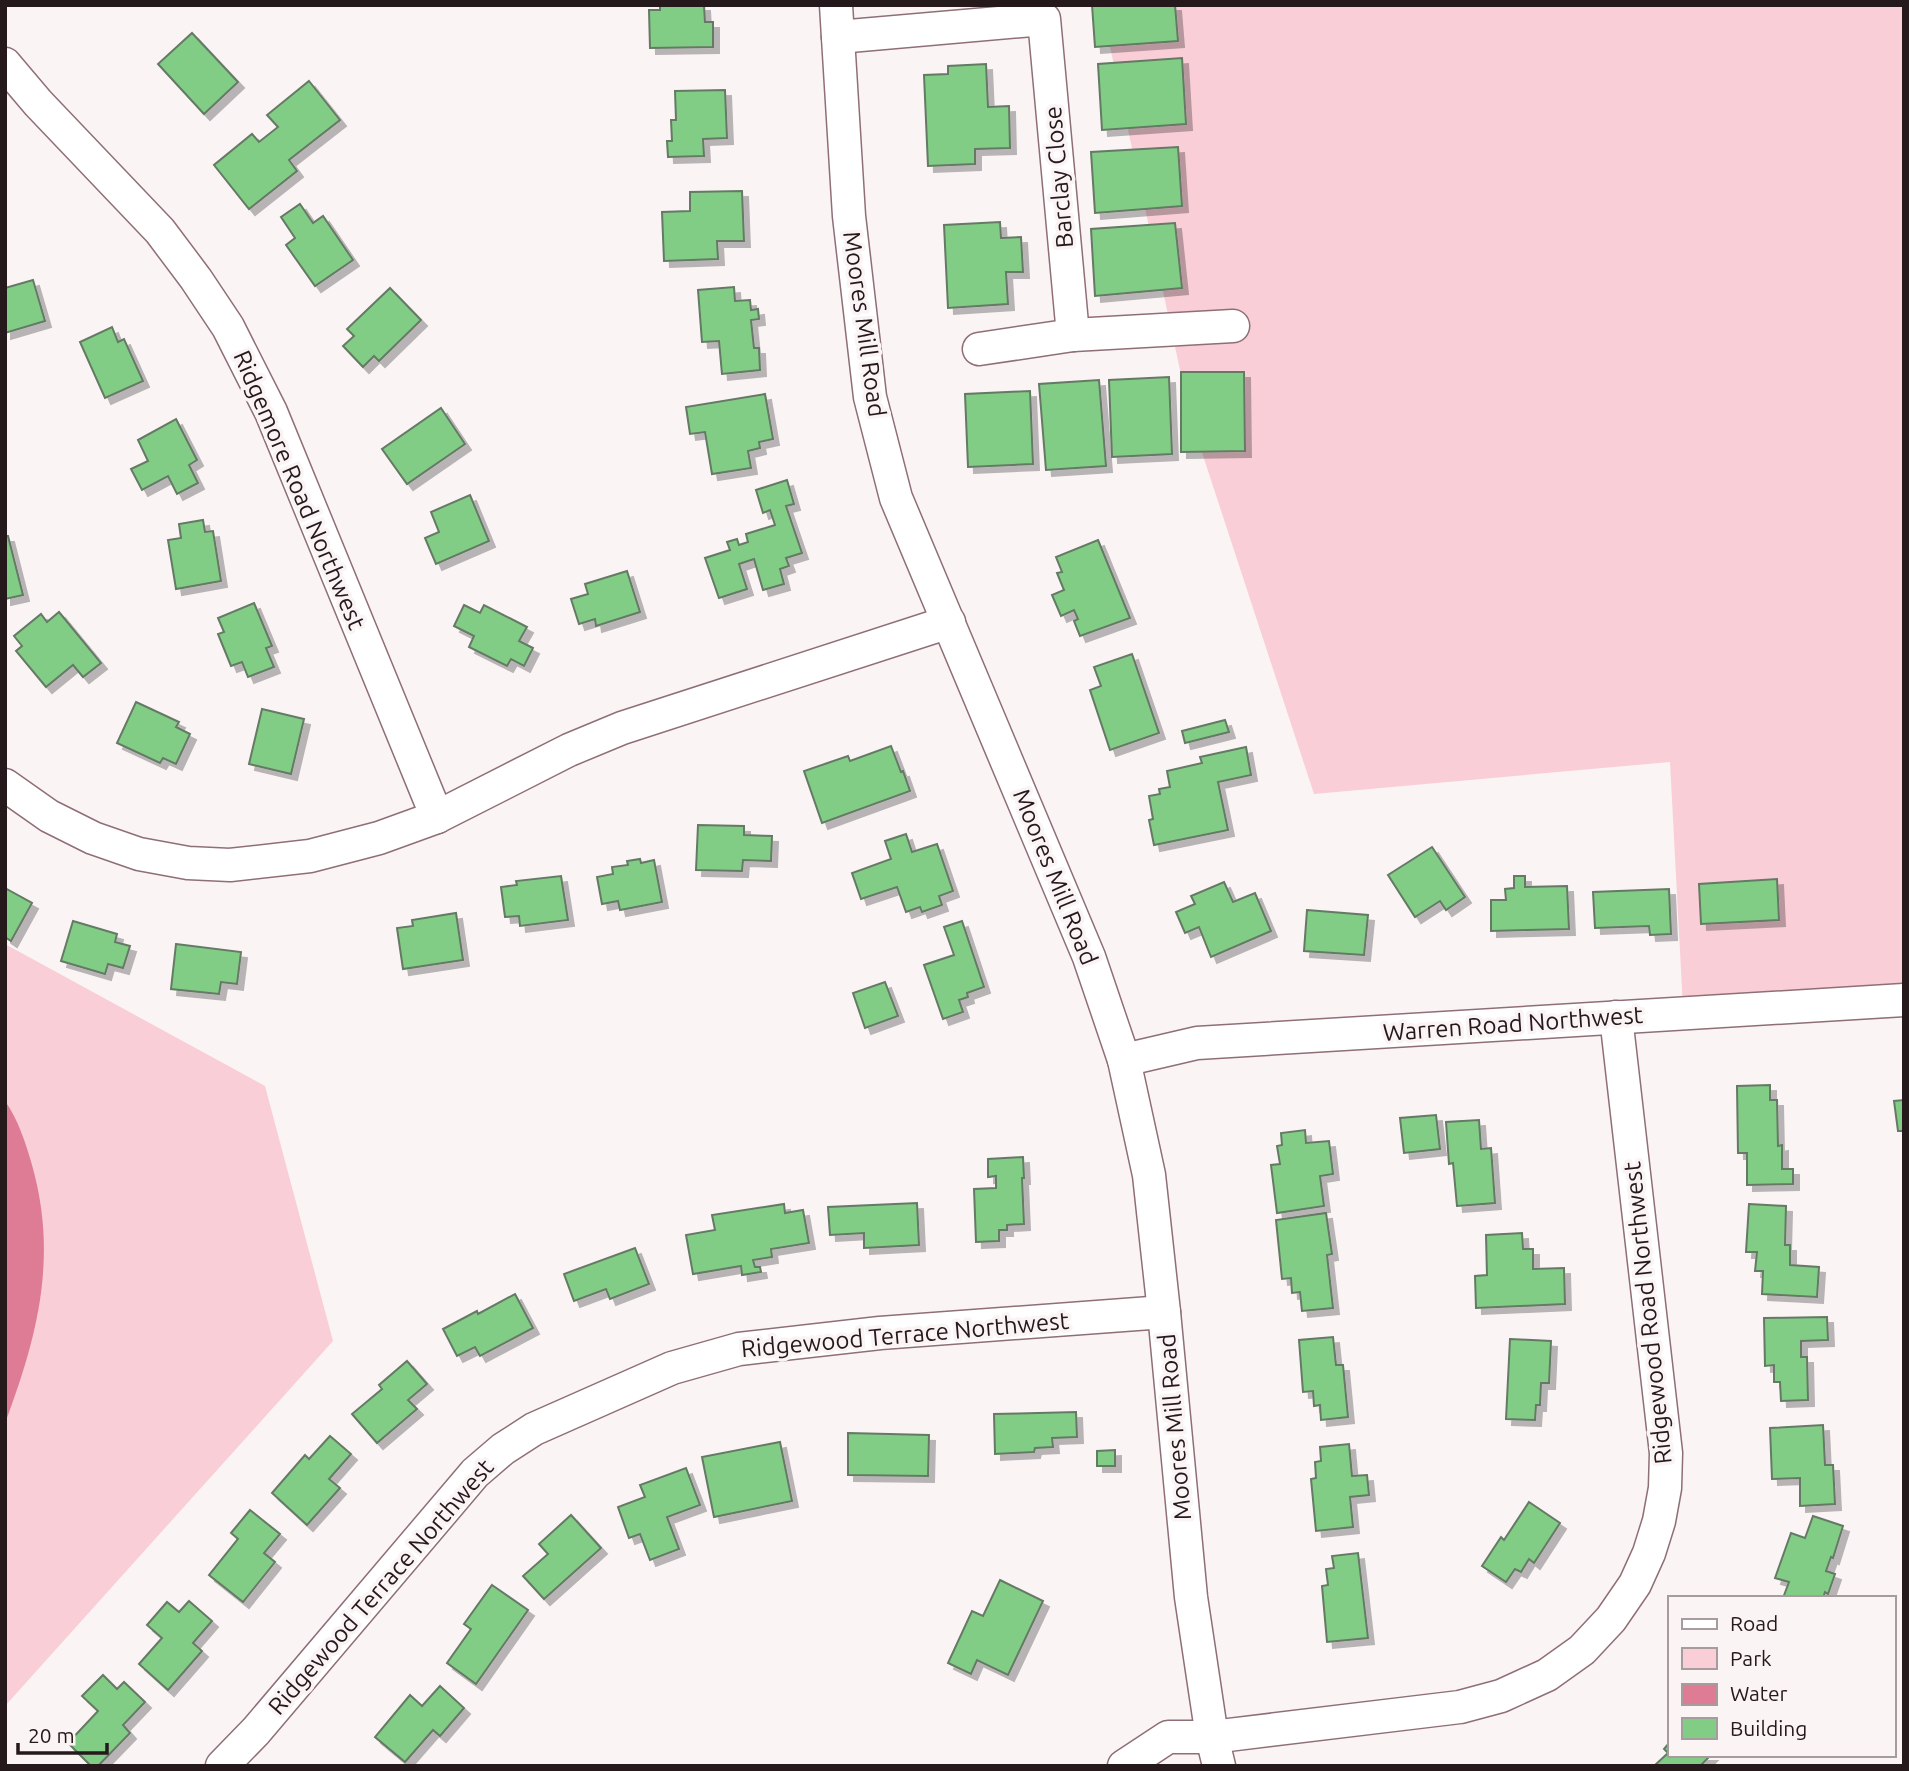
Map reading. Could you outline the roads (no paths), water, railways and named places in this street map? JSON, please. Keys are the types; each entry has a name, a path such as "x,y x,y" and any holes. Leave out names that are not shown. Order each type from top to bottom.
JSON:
{"street":[{"name":"Moores Mill Road","path":"836,5 849,216 870,397 896,498 1089,957 1124,1060 1149,1175 1191,1597 1216,1751"},
{"name":"Barclay Close","path":"838,37 1043,12 1073,335"},
{"name":"Ridgemore Road Northwest","path":"5,64 38,103 160,231 228,327 271,412 437,817"},
{"path":"979,349 1073,335 1233,327"},
{"path":"5,785 49,816 93,838 139,854 188,863 230,865 310,856 379,838 437,817 569,750 622,728 949,622"},
{"name":"Warren Road Northwest","path":"1124,1060 1197,1043 1904,1000"},
{"name":"Ridgewood Road Northwest","path":"1124,1766 1168,1737 1216,1751 1460,1707 1501,1696 1547,1675 1581,1650 1611,1619 1635,1584 1659,1521 1665,1488 1666,1453 1616,1017"},
{"name":"Ridgewood Terrace Northwest","path":"222,1766 256,1731 475,1474 503,1449 534,1429 672,1368 738,1349 880,1333 1164,1312"}],"water":[{"path":"5,1101 18,1124 32,1165 40,1199 44,1264 35,1327 5,1423"}]}
